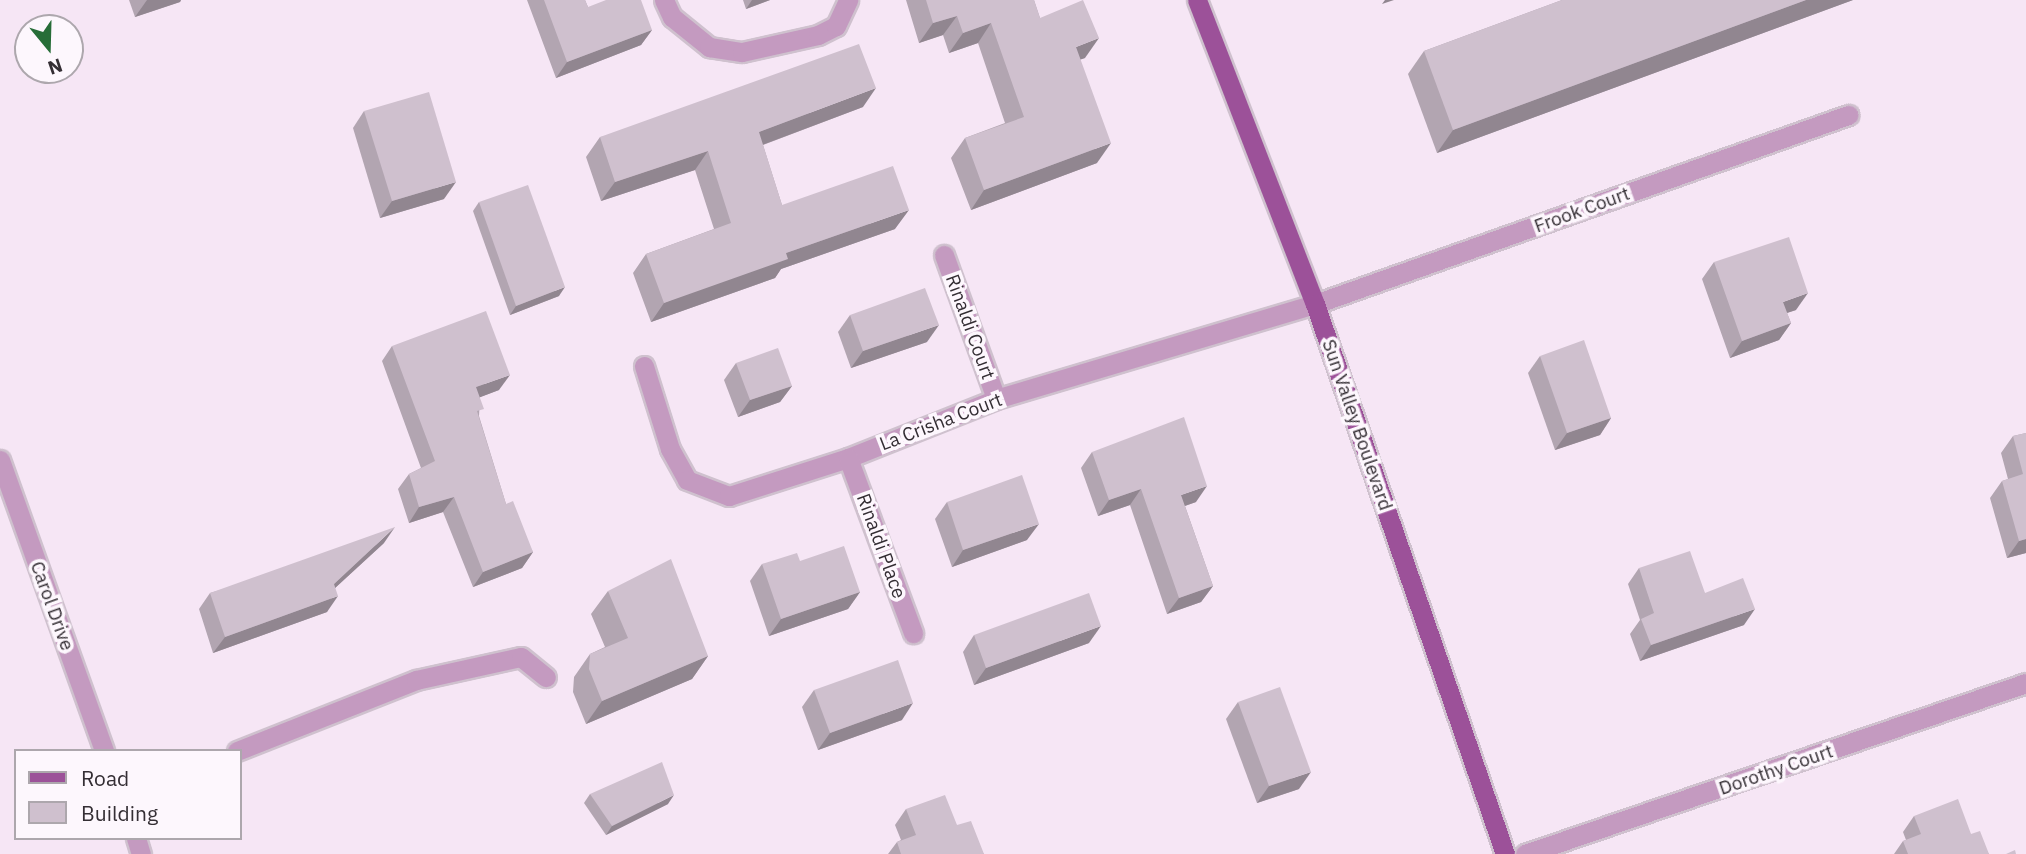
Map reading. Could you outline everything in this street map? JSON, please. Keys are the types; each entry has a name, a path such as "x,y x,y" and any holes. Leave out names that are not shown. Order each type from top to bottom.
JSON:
{"main road":[{"name":"Sun Valley Boulevard","path":"1198,0 1315,304 1505,854"}],"street":[{"path":"664,0 672,17 709,47 742,52 818,35 836,26 848,0"},
{"name":"Frook Court","path":"1315,304 1848,115"},
{"name":"Rinaldi Court","path":"944,255 996,399"},
{"name":"La Crisha Court","path":"644,366 670,449 687,480 708,492 729,496 848,458 996,399 1315,304"},
{"name":"Rinaldi Place","path":"848,458 913,633"},
{"name":"Carol Drive","path":"0,460 4,484 103,749"},
{"path":"242,749 416,681 521,657 546,677"},
{"name":"Dorothy Court","path":"1525,854 2026,683"}],"building":[{"path":"544,0 585,0 588,7 606,0 641,0 652,30 567,62"},
{"path":"926,0 1034,0 1040,18 1083,0 1099,38 1076,47 1111,143 984,190 965,138 1024,117 991,23 963,33 957,16 933,23"},
{"path":"1562,0 1806,0 1453,130 1424,51"},
{"path":"859,44 876,88 759,132 782,205 893,166 909,210 786,253 788,259 664,303 646,254 731,223 708,151 615,182 600,137"},
{"path":"429,92 456,182 392,201 364,111"},
{"path":"528,185 565,287 516,306 479,202"},
{"path":"1789,237 1808,293 1783,302 1791,323 1742,341 1714,262"},
{"path":"925,288 939,325 863,351 850,315"},
{"path":"486,311 510,375 476,387 484,409 477,411 506,504 513,501 533,552 483,572 454,497 419,507 409,474 435,461 392,346"},
{"path":"1584,340 1611,418 1567,433 1540,356"},
{"path":"778,348 792,386 750,400 736,363"},
{"path":"1184,417 1207,486 1181,495 1213,586 1179,598 1141,489 1109,500 1092,452"},
{"path":"2026,433 2026,539 2019,541 2002,481 2023,474 2013,436"},
{"path":"1022,475 1039,524 963,550 947,502"},
{"path":"395,527 334,584 338,596 225,637 210,593"},
{"path":"844,546 860,592 781,619 762,564 797,553 800,561"},
{"path":"1690,551 1705,593 1743,578 1755,609 1651,645 1641,619 1654,613 1639,568"},
{"path":"671,559 708,656 602,701 589,669 590,654 628,638 608,591"},
{"path":"1089,593 1101,626 986,668 974,635"},
{"path":"898,660 913,703 830,733 814,690"},
{"path":"1280,687 1311,772 1269,786 1238,702"},
{"path":"662,762 674,795 612,826 590,794"},
{"path":"945,795 957,825 971,821 984,854 901,854 897,842 916,835 906,809"},
{"path":"1958,799 1971,834 1980,831 1989,854 1908,854 1903,841 1921,834 1914,816"}]}
